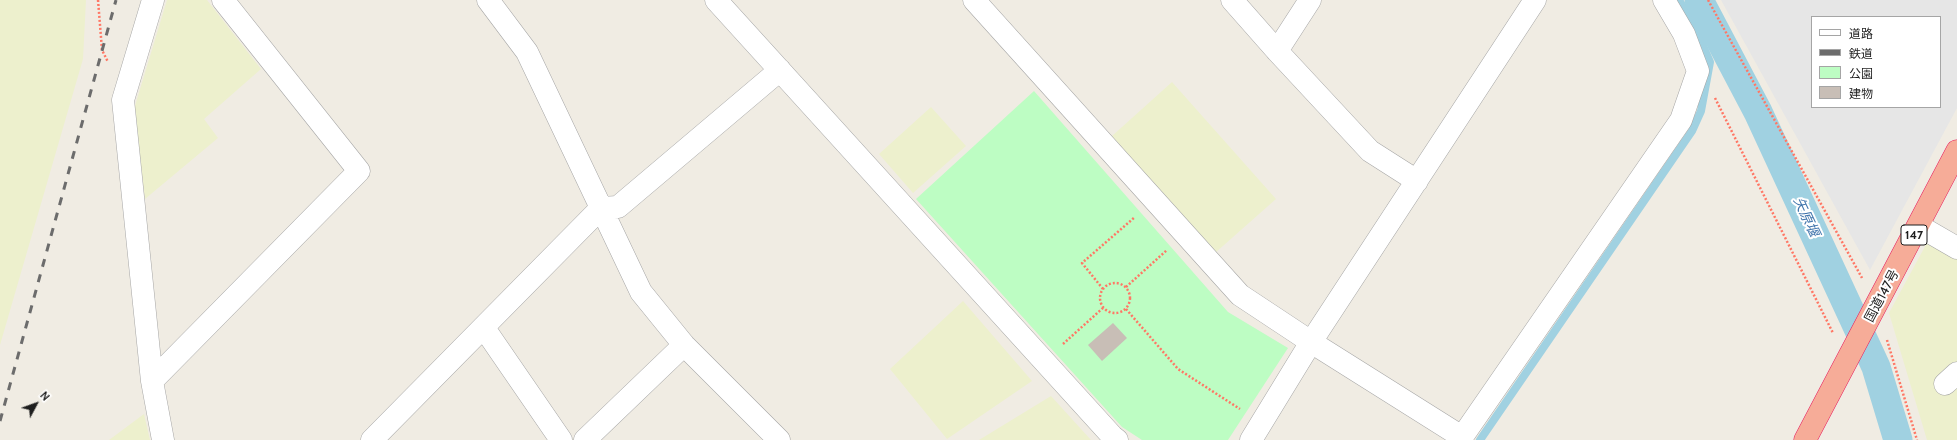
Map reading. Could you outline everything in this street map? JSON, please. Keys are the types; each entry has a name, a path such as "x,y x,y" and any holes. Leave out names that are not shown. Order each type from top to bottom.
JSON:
{"highway":[{"name":"国道147号","path":"1805,440 1919,226 1957,151"}],"street":[{"path":"153,0 123,100 152,381 163,440"},
{"path":"152,381 359,172 223,0"},
{"path":"488,0 527,52 641,292 684,345 779,440"},
{"path":"716,0 1117,440"},
{"path":"974,0 1240,295 1461,439 1681,120 1698,71 1684,34 1664,0"},
{"path":"1232,0 1370,151 1417,181"},
{"path":"1277,51 1310,0"},
{"path":"1251,440 1311,342 1535,0"},
{"path":"372,440 601,208 618,207 780,70"},
{"path":"1919,226 1957,248"},
{"path":"484,328 561,440"},
{"path":"585,440 684,345"}],"path":[{"path":"98,0 102,50 108,64"},
{"path":"1708,0 1866,287 1872,314 1886,335 1917,440"},
{"path":"1698,71 1716,98 1850,355"},
{"path":"1103,289 1082,263 1154,200"},
{"path":"1136,216 1141,222"},
{"path":"1126,287 1167,251 1162,245"},
{"path":"1112,283 1122,284 1126,287 1129,291 1130,300 1126,309 1117,313 1107,311 1100,298 1103,289 1112,283"},
{"path":"1062,344 1104,307"},
{"path":"1126,309 1178,369 1243,411"}],"green space":[{"path":"0,0 86,0 83,59 0,345"},
{"path":"167,0 207,0 261,69 204,119 218,138 145,199 134,109"},
{"path":"1172,82 1276,199 1215,253 1112,136"},
{"path":"1034,91 1228,312 1288,348 1228,440 1142,440 1122,427 916,199"},
{"path":"931,107 966,146 913,193 879,154"},
{"path":"1929,239 1957,254 1957,440 1927,440 1889,313"},
{"path":"963,301 1032,381 947,439 890,369"},
{"path":"1051,396 1091,440 979,440"},
{"path":"144,414 150,440 109,440"}],"shaded area":[{"path":"1721,0 1957,0 1957,108 1870,270"}],"building":[{"path":"1113,323 1127,338 1102,361 1088,345"}],"waterway":[{"path":"1480,440 1692,131 1701,111 1710,62 1696,29 1679,0"},
{"name":"矢原堰","path":"1699,0 1758,112 1876,367 1898,440"}],"railway":[{"path":"0,421 116,0"}]}
